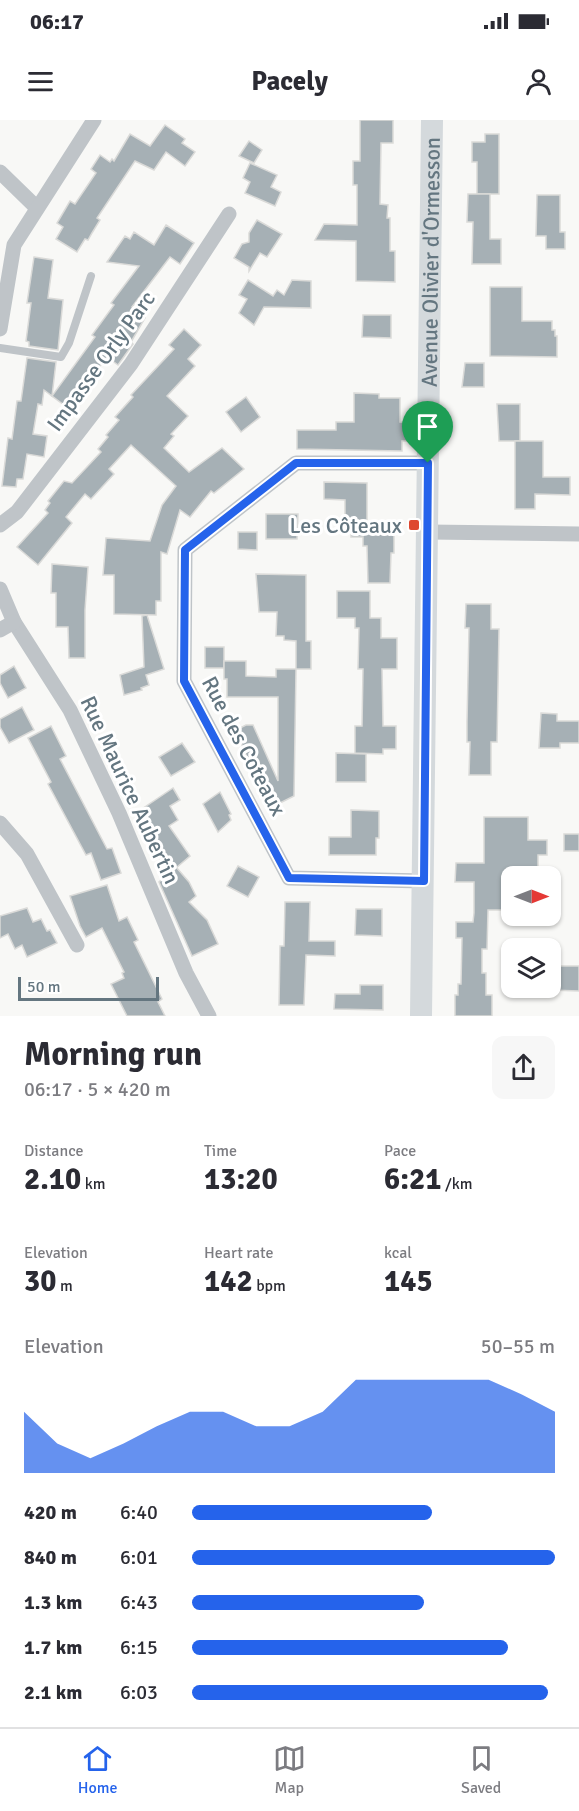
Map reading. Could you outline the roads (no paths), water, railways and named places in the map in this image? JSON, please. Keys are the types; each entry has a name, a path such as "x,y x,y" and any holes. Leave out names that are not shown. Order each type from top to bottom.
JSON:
{"main road":[{"name":"Avenue Olivier d'Ormesson","path":"421,1016 432,120"}],"street":[{"path":"0,329 14,245 94,120"},
{"path":"0,172 37,208"},
{"name":"Impasse Orly Parc","path":"0,525 17,512 131,364 229,214"},
{"name":"Rue des Coteaux","path":"424,881 289,878 184,681 184,614 185,550 296,463 428,463"},
{"path":"428,532 579,534"},
{"name":"Rue Maurice Aubertin","path":"0,589 14,622 70,710 119,813 186,973 209,1016"},
{"path":"0,630 14,622"},
{"path":"0,823 27,854 77,945"}],"lane":[{"path":"0,348 61,357 69,343 91,276"}],"place":[{"name":"Les Côteaux","path":"414,525"}]}
